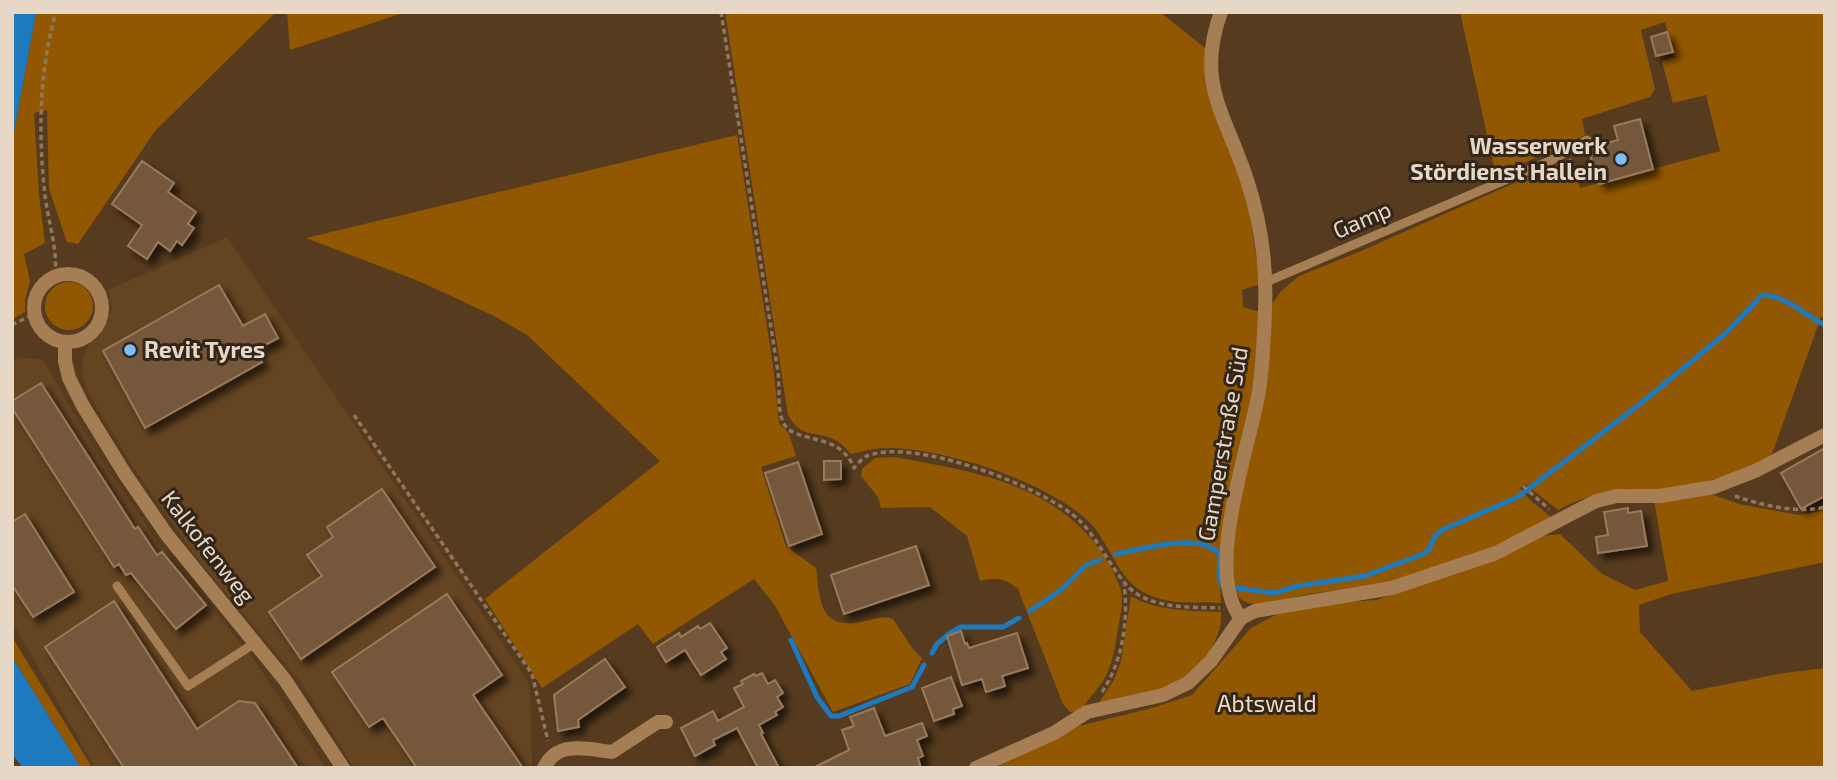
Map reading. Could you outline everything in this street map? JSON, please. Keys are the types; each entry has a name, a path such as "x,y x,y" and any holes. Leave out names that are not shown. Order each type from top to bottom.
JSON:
{"street":[{"name":"Gamperstraße Süd","path":"1221,12 1210,48 1211,77 1214,94 1248,181 1264,255 1266,282 1259,388 1229,525 1227,574 1237,614"},
{"path":"67,273 81,276 91,282 102,304 101,316 96,326 88,336 77,341 54,339 44,332 34,314 37,291 55,275 67,273"},
{"name":"Kalkofenweg","path":"65,342 69,378 97,431 167,535 285,680 343,768"},
{"path":"976,768 1054,733 1087,712 1163,695 1188,683 1211,661 1237,614 1392,588 1496,553 1596,501 1617,496 1660,496 1714,487 1755,471 1825,435"},
{"path":"547,762 559,751 571,748 612,752 658,722 666,722"}],"lane":[{"name":"Gamp","path":"1266,282 1550,161 1587,140"},
{"path":"117,586 188,686 254,643"}],"path":[{"path":"55,275 55,250 42,168 41,113 48,41 56,12"},
{"path":"721,12 778,372 782,421 787,428 835,446 845,452 854,468 865,457 877,454 954,460 975,467 1042,495 1076,517 1093,535 1124,583 1137,594 1156,602 1237,614"},
{"path":"12,325 34,314"},
{"path":"354,415 532,674 542,709 547,762"},
{"path":"1523,486 1561,519"},
{"path":"1714,487 1739,498 1797,510 1810,511 1825,506"},
{"path":"1087,712 1109,682 1118,659 1125,620 1124,583"}],"shaded area":[{"path":"227,237 526,678 530,689 532,768 354,768 300,681 198,560 135,470 88,392 82,373 83,357 89,344 107,322 112,309 108,290"},
{"path":"18,357 43,360 96,452 157,541 255,661 326,768 95,768 12,621 12,365"}],"green space":[{"path":"36,12 276,12 155,131 78,244 67,242 49,189 47,110 34,113 45,243 24,254 30,281 25,312 12,319 12,143"},
{"path":"287,12 406,12 290,50"},
{"path":"725,12 1160,12 1205,48 1205,76 1212,104 1248,200 1260,284 1242,290 1243,307 1260,312 1256,370 1220,571 1221,603 1165,600 1137,588 1122,572 1091,524 1074,509 1026,482 970,462 916,450 882,448 851,454 836,440 808,433 793,423 788,415"},
{"path":"1460,12 1825,12 1825,318 1821,317 1772,454 1759,461 1707,481 1659,490 1630,489 1607,492 1558,510 1525,484 1520,488 1551,517 1493,547 1389,582 1267,603 1248,603 1236,592 1232,546 1270,307 1281,291 1299,276 1571,158 1580,188 1720,151 1706,95 1673,103 1662,61 1675,57 1665,22 1641,30 1655,89 1650,97 1582,119 1585,135 1496,176"},
{"path":"737,135 773,365 779,423 789,434 796,456 761,467 786,546 816,568 821,600 829,616 846,623 893,619 922,658 910,684 833,712 774,604 754,579 653,644 638,624 542,688 485,599 660,461 527,335 496,317 421,282 306,238"},
{"path":"69,282 86,289 93,306 86,323 69,330 52,323 45,306 52,289"},
{"path":"894,457 976,474 1024,490 1069,517 1094,542 1113,571 1122,599 1114,653 1108,670 1080,711 1070,712 1063,704 1018,589 1000,579 980,581 967,536 930,507 881,508 878,497 861,476 862,469 875,458"},
{"name":"Abtswald","path":"1711,494 1739,504 1799,515 1825,510 1825,562 1671,594 1639,605 1640,632 1692,691 1825,668 1825,768 995,768 1075,727 1192,695 1251,628 1283,611 1319,604 1376,600 1459,573 1543,536 1560,534 1602,574 1635,590 1668,581 1654,500"},
{"path":"1131,596 1163,608 1221,612 1219,632 1202,664 1183,680 1147,693 1098,704 1114,680 1121,661"},
{"path":"12,637 92,768 81,768 12,657"}],"water":[{"path":"12,12 36,12 12,143"},
{"path":"12,657 81,768 23,768 12,754"}],"building":[{"path":"1667,32 1673,52 1656,56 1651,37"},
{"name":"Wasserwerk Stördienst Hallein","path":"1640,119 1653,169 1599,184 1588,148 1618,140 1614,126"},
{"path":"142,161 174,183 168,192 196,212 188,224 194,228 182,245 177,241 170,251 158,242 147,259 128,246 142,225 112,204"},
{"path":"219,285 243,326 265,314 278,338 256,350 262,362 145,428 103,351"},
{"path":"41,383 135,529 138,527 157,555 162,552 206,605 176,629 131,573 126,575 119,564 114,567 12,408 12,401"},
{"path":"1825,448 1825,496 1801,509 1781,473"},
{"path":"824,461 841,461 841,479 824,480"},
{"path":"798,462 822,534 789,546 765,473"},
{"path":"382,489 435,567 301,659 269,612 322,576 307,555 333,537 327,527"},
{"path":"1628,508 1628,513 1641,511 1647,546 1598,553 1596,537 1608,535 1604,512"},
{"path":"25,514 74,592 33,617 12,585 12,522"},
{"path":"916,546 929,585 844,614 831,575"},
{"path":"447,594 502,675 473,695 523,768 417,768 383,718 369,727 332,672"},
{"path":"114,601 197,729 239,701 255,703 298,768 124,768 45,647"},
{"path":"710,623 727,648 721,652 726,659 701,675 685,650 666,662 657,647 679,633 681,637 698,626 700,629"},
{"path":"961,631 969,648 1017,633 1028,668 1002,676 1005,686 986,692 982,679 962,685 947,636"},
{"path":"605,659 625,687 578,720 579,727 558,731 554,695"},
{"path":"762,673 768,684 775,680 783,693 777,697 783,707 775,712 777,715 759,725 779,768 758,768 737,728 713,740 715,745 695,756 681,728 713,711 718,721 744,707 734,688 754,674 756,676"},
{"path":"951,677 962,706 953,709 954,714 934,721 922,688"},
{"path":"874,708 885,736 922,723 927,736 917,740 923,756 918,758 921,768 813,768 849,750 842,730 854,726 850,717"}],"waterway":[{"path":"1237,588 1274,593 1298,586 1365,576 1423,554 1429,550 1435,536 1442,530 1518,497 1640,404 1726,333 1762,295 1779,298 1825,325"},
{"path":"1116,554 1171,544 1199,544 1220,555 1219,576 1222,585"},
{"path":"1030,611 1062,589 1086,565 1100,560"},
{"path":"932,653 937,644 961,627 1003,627 1019,618"},
{"path":"791,640 817,697 831,716 839,716 912,687 924,665"}],"place":[{"name":"Wasserwerk Stördienst Hallein","path":"1621,159"},
{"name":"Revit Tyres","path":"130,350"}]}
